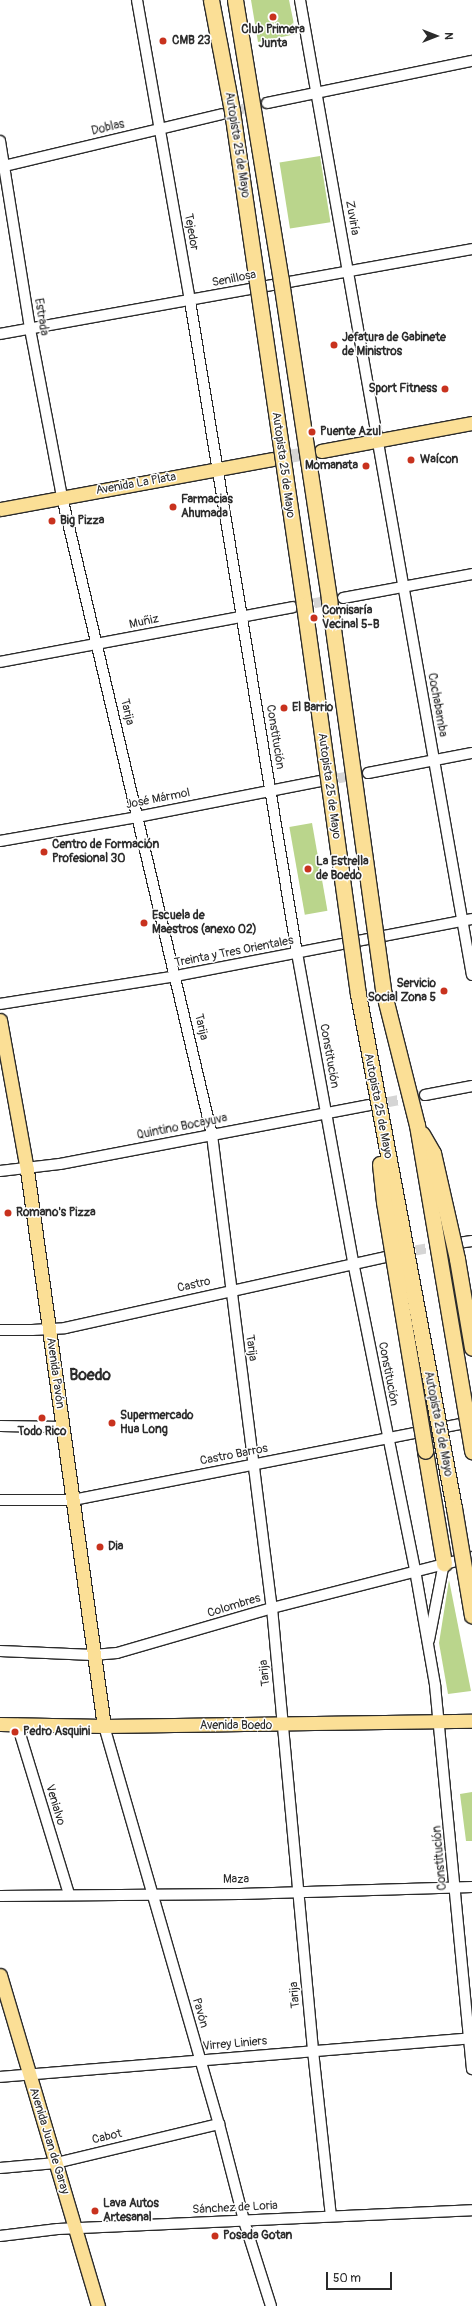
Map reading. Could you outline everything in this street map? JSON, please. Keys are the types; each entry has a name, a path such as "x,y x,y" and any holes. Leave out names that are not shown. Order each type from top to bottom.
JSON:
{"highway":[{"name":"Autopista 25 de Mayo","path":"211,0 232,111 304,605 358,994 454,1508 472,1616"},
{"name":"Autopista 25 de Mayo","path":"235,0 282,288 329,600 384,994 417,1125 472,1451"},
{"path":"367,1044 384,1202 444,1563"},
{"path":"417,1125 433,1153 457,1259 472,1348"}],"main road":[{"path":"321,451 472,423"},
{"name":"Avenida La Plata","path":"0,510 62,497 272,459"},
{"name":"Avenida Pavón","path":"0,1020 27,1170 104,1726"},
{"name":"Avenida Boedo","path":"0,1724 104,1726 284,1726 472,1721"},
{"name":"Avenida Juan de Garay","path":"0,1975 28,2074 98,2306"}],"street":[{"name":"Tejedor","path":"137,0 190,301 217,470"},
{"name":"Zuviría","path":"300,0 377,440"},
{"path":"268,103 472,61"},
{"name":"Doblas","path":"2,166 222,114"},
{"name":"Estrada","path":"0,141 2,166 30,329 62,497"},
{"name":"Senillosa","path":"0,334 472,249"},
{"name":"Cochabamba","path":"377,440 434,761 468,920 472,975"},
{"name":"Constitución","path":"217,470 297,953 353,1262 387,1437 415,1570 428,1645 440,1722 472,2069"},
{"name":"Tarija","path":"62,497 212,1134 230,1290 272,1608 313,2051 331,2216"},
{"path":"343,598 472,574"},
{"name":"Muñiz","path":"0,662 98,645 293,607"},
{"path":"368,773 472,753"},
{"name":"José Mármol","path":"0,841 137,817 321,781"},
{"name":"Treinta y Tres Orientales","path":"0,1004 176,976 468,920"},
{"path":"425,1095 472,1086"},
{"name":"Quintino Bocayuva","path":"0,1171 27,1170 369,1105"},
{"path":"458,1243 472,1240"},
{"name":"Castro","path":"0,1330 49,1330 353,1262 393,1255"},
{"name":"Castro Barros","path":"0,1500 73,1500 254,1465 387,1437 472,1422"},
{"path":"0,1426 63,1427"},
{"name":"Colombres","path":"0,1651 93,1655 126,1652 272,1608 415,1570 472,1557"},
{"name":"Constitución","path":"428,1645 444,1563"},
{"name":"Venialvo","path":"17,1724 69,1894"},
{"name":"Pavón","path":"104,1726 219,2124 244,2221 271,2306"},
{"name":"Maza","path":"0,1896 472,1887"},
{"name":"Virrey Liniers","path":"0,2076 470,2038"},
{"name":"Cabot","path":"0,2168 56,2163 219,2124"},
{"name":"Sánchez de Loria","path":"0,2236 76,2229 472,2210"}],"green space":[{"name":"Club Primera Junta","path":"251,0 289,0 296,34 258,42"},
{"path":"320,156 330,222 290,229 280,162"},
{"name":"La Estrella de Boedo","path":"312,823 327,911 305,915 289,827"},
{"path":"449,1580 471,1691 448,1694 439,1643"},
{"path":"472,1792 472,1841 466,1841 460,1794"}],"tunnel":[{"path":"226,113 267,103"},
{"path":"273,459 317,451"},
{"path":"299,606 343,598"},
{"path":"323,781 368,773"},
{"path":"373,1105 425,1095"},
{"path":"401,1253 458,1243"}],"place":[{"name":"Club Primera Junta","path":"273,17"},
{"name":"CMB 23","path":"163,41"},
{"name":"Jefatura de Gabinete de Ministros","path":"334,345"},
{"name":"Sport Fitness","path":"445,389"},
{"name":"Puente Azul","path":"312,432"},
{"name":"Waícon","path":"411,460"},
{"name":"Momanata","path":"366,466"},
{"name":"Farmacias Ahumada","path":"173,507"},
{"name":"Big Pizza","path":"52,521"},
{"name":"Comisaría Vecinal 5-B","path":"314,618"},
{"name":"El Barrio","path":"284,708"},
{"name":"Centro de Formación Profesional 30","path":"44,852"},
{"name":"La Estrella de Boedo","path":"308,869"},
{"name":"Escuela de Maestros (anexo 02)","path":"144,923"},
{"name":"Servicio Social Zona 5","path":"444,991"},
{"name":"Romano's Pizza","path":"8,1213"},
{"name":"Todo Rico","path":"42,1418"},
{"name":"Supermercado Hua Long","path":"112,1423"},
{"name":"Dia","path":"100,1547"},
{"name":"Pedro Asquini","path":"15,1732"},
{"name":"Lava Autos Artesanal","path":"95,2211"},
{"name":"Posada Gotan","path":"215,2236"}],"district":[{"name":"Boedo","path":"90,1375"}]}
